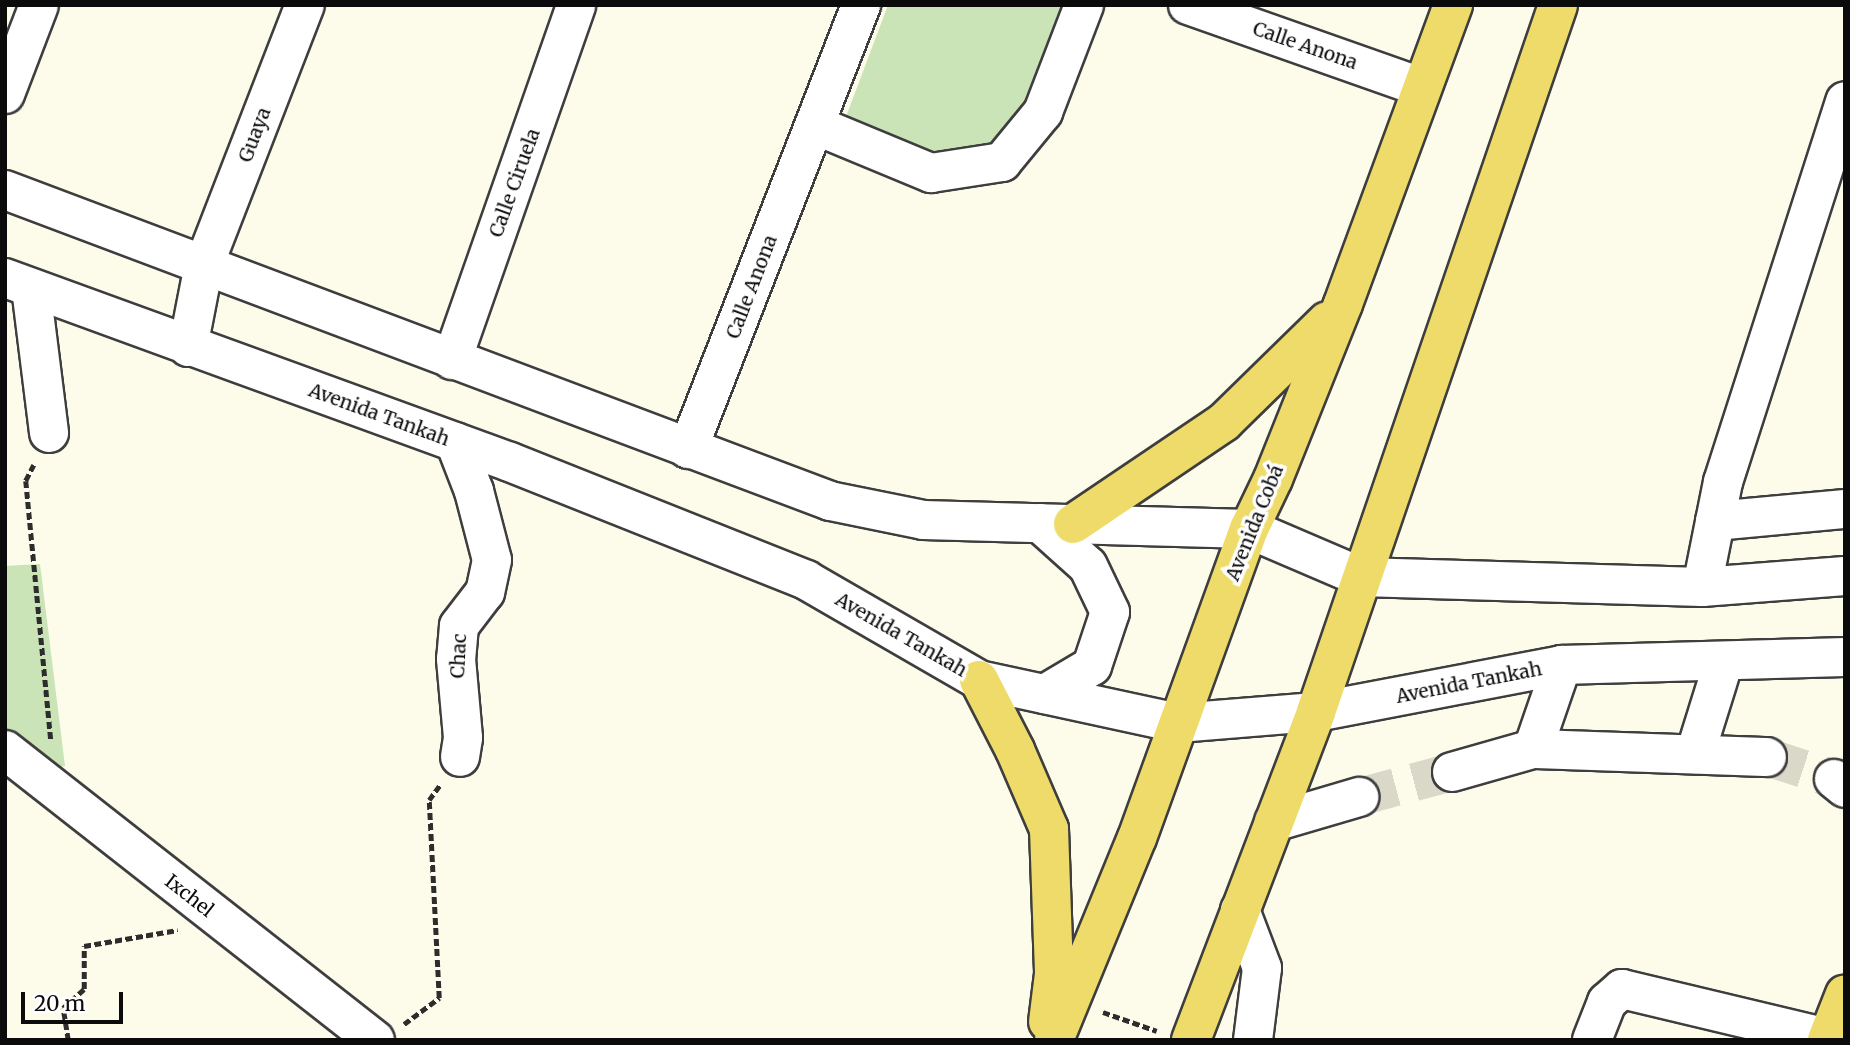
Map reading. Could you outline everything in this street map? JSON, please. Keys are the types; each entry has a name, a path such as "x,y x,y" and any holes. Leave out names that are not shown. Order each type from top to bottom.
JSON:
{"main road":[{"name":"Avenida Cobá","path":"1054,1040 1137,838 1250,529 1273,479 1343,304 1452,5"},
{"path":"1184,1032 1240,911 1316,712 1558,5"},
{"path":"1057,524 1224,422 1294,356 1343,304"},
{"path":"979,680 1015,750 1049,829 1054,974 1045,1040"},
{"path":"1827,1039 1845,994"}],"street":[{"path":"5,94 39,5"},
{"name":"Guaya","path":"188,347 204,265 305,5"},
{"name":"Calle Ciruela","path":"452,360 576,5"},
{"name":"Calle Anona","path":"688,449 861,5"},
{"path":"815,125 931,173 1002,162 1043,112 1084,5"},
{"name":"Calle Anona","path":"1188,5 1421,88"},
{"path":"1702,587 1723,482 1845,102"},
{"path":"5,190 830,501 923,520 1250,529 1361,577 1702,587 1845,576"},
{"path":"18,283 49,432"},
{"name":"Avenida Tankah","path":"18,283 455,442 806,580 979,680 1178,723 1316,712 1562,665 1845,657"},
{"name":"Chac","path":"455,442 474,491 492,559 485,592 460,626 456,659 463,737 460,757"},
{"path":"1715,521 1845,509"},
{"path":"1045,694 1091,666 1110,612 1088,566 1057,524"},
{"path":"1695,754 1724,661"},
{"path":"1533,749 1562,665"},
{"path":"1452,772 1533,749 1767,757"},
{"name":"Ixchel","path":"5,750 223,922 385,1035"},
{"path":"1274,822 1359,797"},
{"path":"1240,911 1262,968 1253,1040"},
{"path":"1592,1040 1607,1002 1622,989 1827,1039"}],"path":[{"path":"49,432 26,481 56,791"},
{"path":"385,1035 439,998 429,800 460,757"},
{"path":"68,1040 63,1008 84,989 84,946 223,922"},
{"path":"1070,1002 1184,1032"}],"green space":[{"path":"888,5 1073,5 1033,97 1010,132 974,160 916,164 841,130"},
{"path":"40,564 65,766 17,775 5,765 5,566"}],"tunnel":[{"path":"1767,757 1834,779"},
{"path":"1359,797 1452,772"}]}
